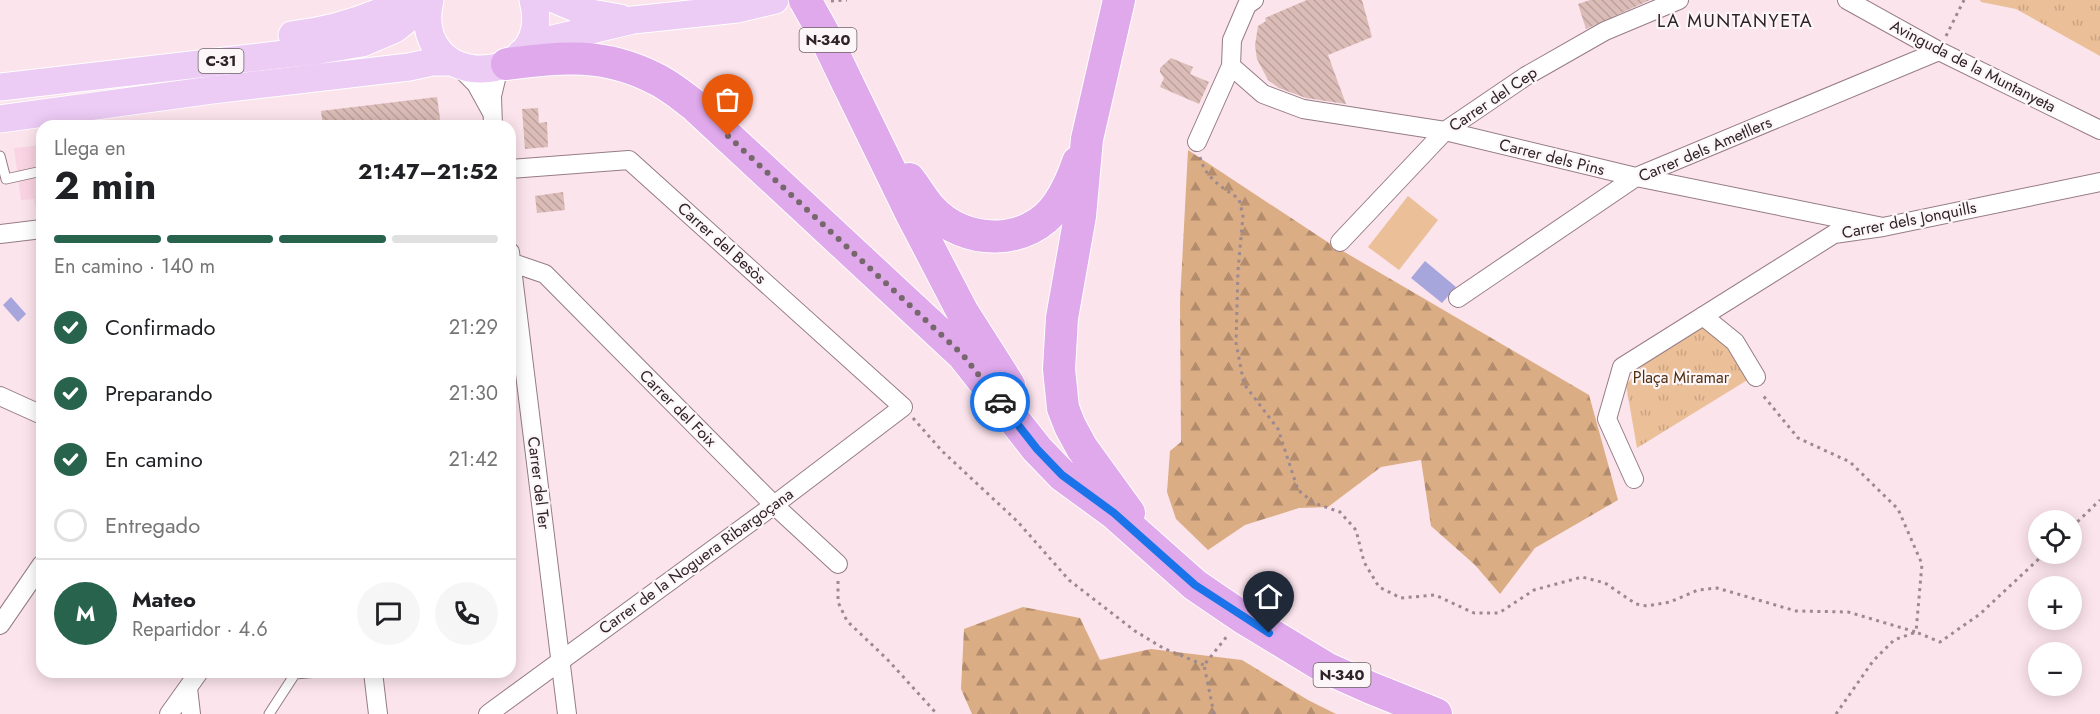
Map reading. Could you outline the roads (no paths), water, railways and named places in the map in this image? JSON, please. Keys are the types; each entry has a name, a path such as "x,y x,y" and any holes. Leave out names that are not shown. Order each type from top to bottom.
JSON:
{"highway":[{"name":"N-340","path":"805,0 824,33 962,311 1014,393 1056,450 1114,513 1195,585 1242,617 1326,668 1436,714"},
{"path":"1105,0 1110,34"},
{"path":"1119,0 1088,139 1080,216 1059,342 1059,369 1063,408 1070,426 1082,448 1151,547"},
{"name":"C-31","path":"509,62 584,57 625,66 657,79 694,105 963,355 1037,449 1062,475 1114,513"},
{"path":"874,136 900,166 932,210 956,228 982,237 1023,232 1044,219 1057,206 1088,139"}],"main road":[{"path":"509,62 530,40 535,25 536,10 533,0"},
{"name":"C-31","path":"556,0 585,12 633,20"},
{"name":"C-31","path":"0,95 364,56 409,56 485,70 509,62 562,37 633,20 737,9 775,0"},
{"path":"0,68 317,32 348,25 386,10 421,1 431,36 447,63 305,78 46,120 0,119"},
{"name":"C-31","path":"0,87 362,43 395,29 421,1"}],"street":[{"name":"Carrer del Cep","path":"1340,242 1445,131 1526,76 1605,31 1679,0"},
{"name":"Avinguda de la Muntanyeta","path":"1847,0 1939,51 2100,130"},
{"path":"1197,142 1231,66 1232,40 1249,2"},
{"name":"Carrer dels Ametllers","path":"1458,298 1636,177 1939,51"},
{"path":"493,120 494,84 509,62"},
{"path":"447,63 476,84 493,120"},
{"name":"Carrer dels Pins","path":"1231,66 1263,94 1303,110 1445,131 1636,177 1883,227"},
{"name":"Carrer del Besòs","path":"516,169 629,160 903,407"},
{"name":"Carrer dels Jonquills","path":"1634,479 1607,419 1622,367 1834,234 1883,227 2100,182"},
{"path":"0,234 36,230"},
{"name":"Carrer del Foix","path":"516,262 545,274 774,505 838,564"},
{"name":"Carrer del Ter","path":"516,306 567,714"},
{"path":"1703,316 1735,342 1756,377"},
{"path":"0,396 36,412"},
{"name":"Carrer de la Noguera Ribargoçana","path":"488,714 774,505 903,407"},
{"path":"3,614 36,572"},
{"path":"169,714 195,678"},
{"path":"374,678 378,714"},
{"path":"188,688 191,714"}],"lane":[{"path":"0,156 6,179 36,172"},
{"path":"269,714 293,678"}],"water":[{"path":"1425,261 1456,287 1442,303 1411,278"},
{"path":"11,297 26,314 18,322 3,305"}],"district":[{"name":"LA MUNTANYETA","path":"1735,21"}],"park label":[{"name":"Plaça Miramar","path":"1681,377"}]}
